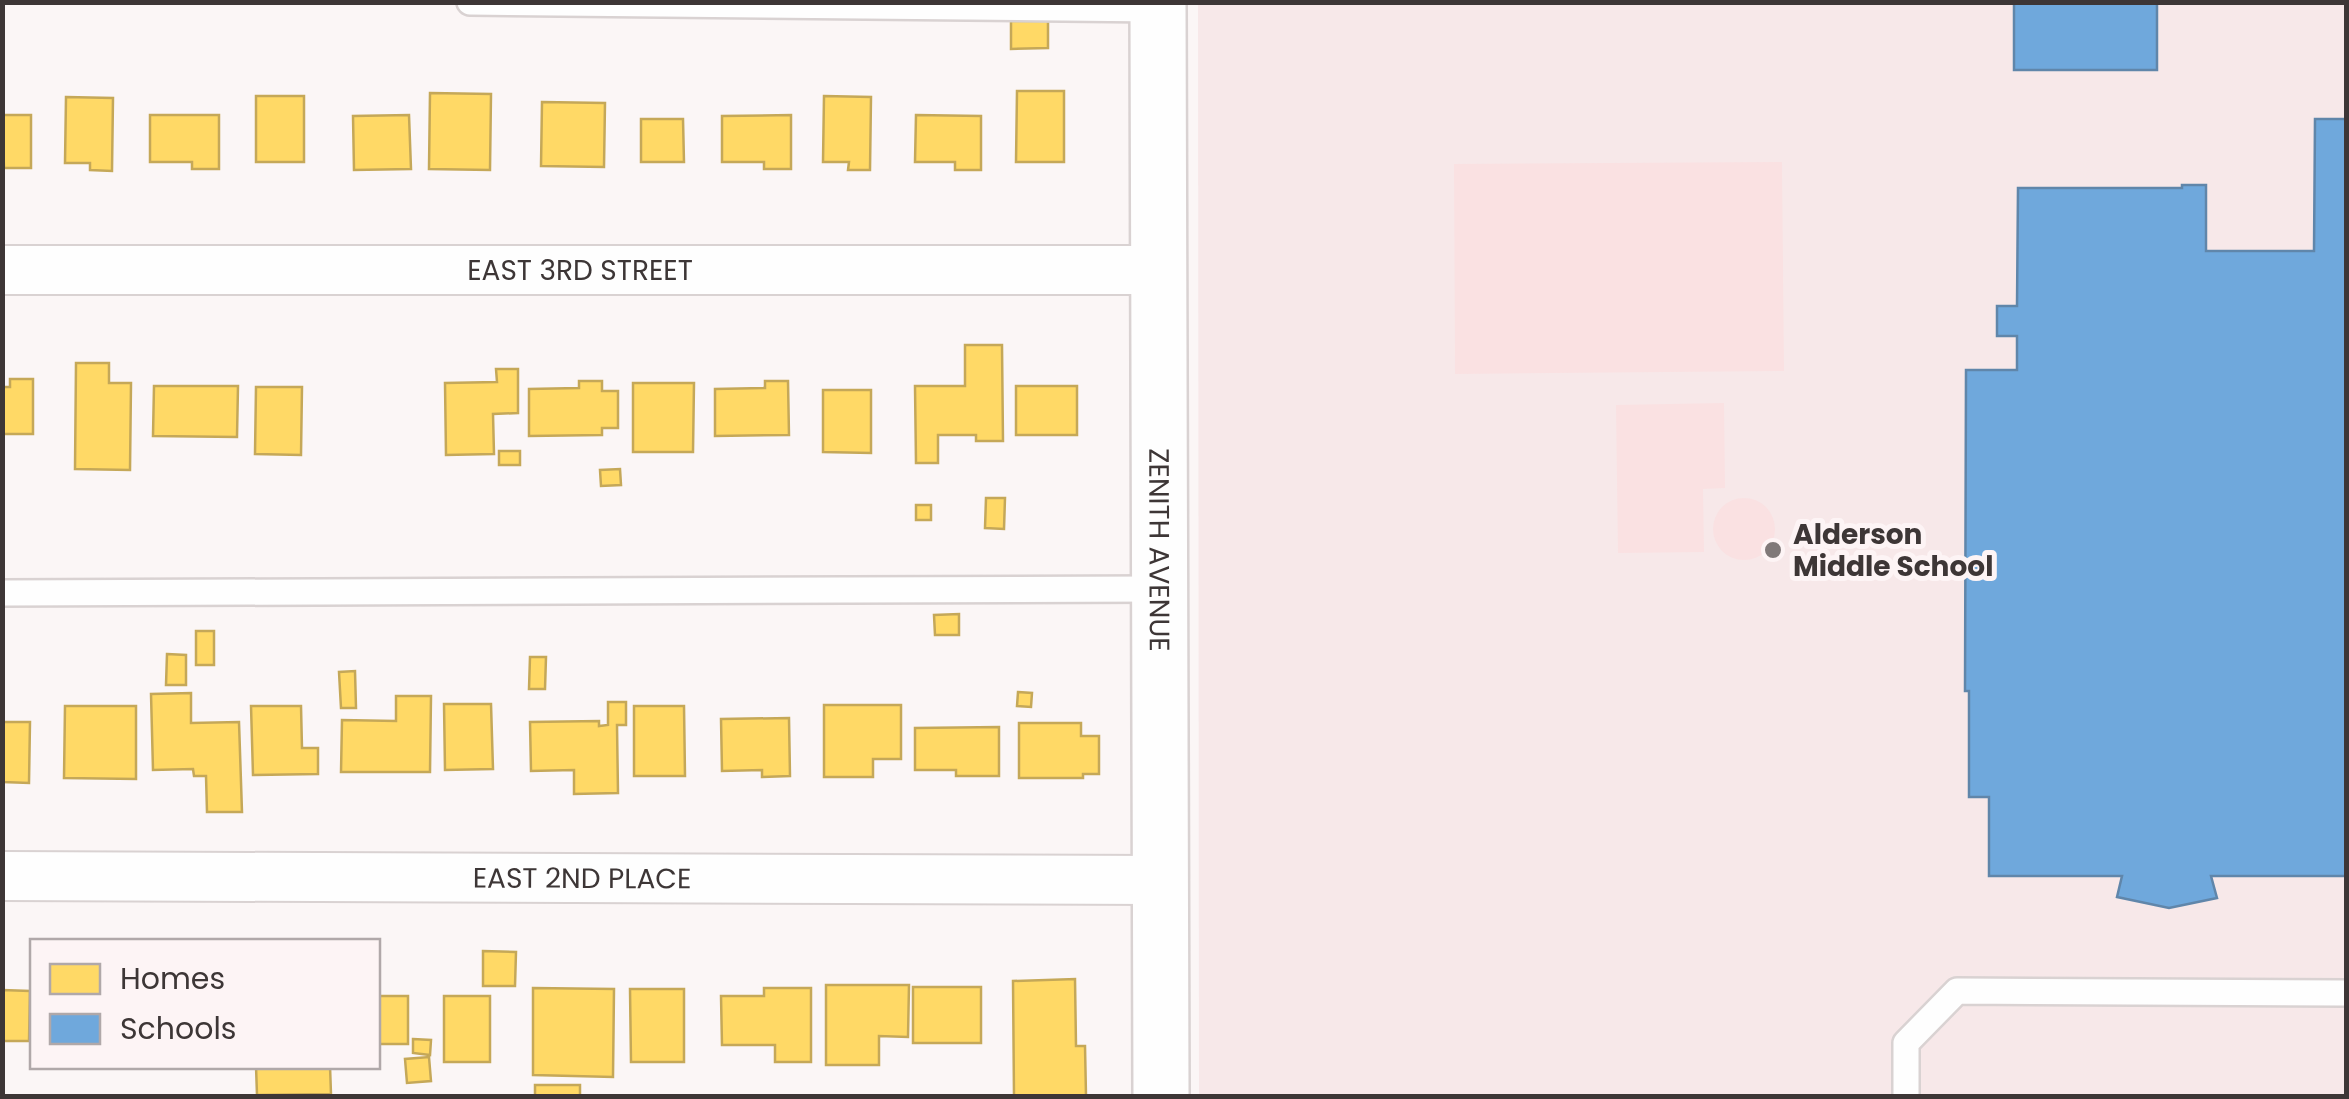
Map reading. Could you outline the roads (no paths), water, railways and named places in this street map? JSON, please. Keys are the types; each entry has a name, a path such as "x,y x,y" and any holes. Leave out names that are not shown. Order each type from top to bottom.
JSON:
{"street":[{"name":"ZENITH AVENUE","path":"1158,6 1161,1096"},
{"name":"EAST 3RD STREET","path":"2,270 1158,270"},
{"name":"EAST 2ND PLACE","path":"2,876 1160,880"}],"lane":[{"path":"470,2 1158,6"},
{"path":"2,594 1159,589"},
{"path":"1906,1096 1906,1044 1957,991 2346,994"}],"place":[{"name":"Alderson Middle School","path":"1773,550"}]}
